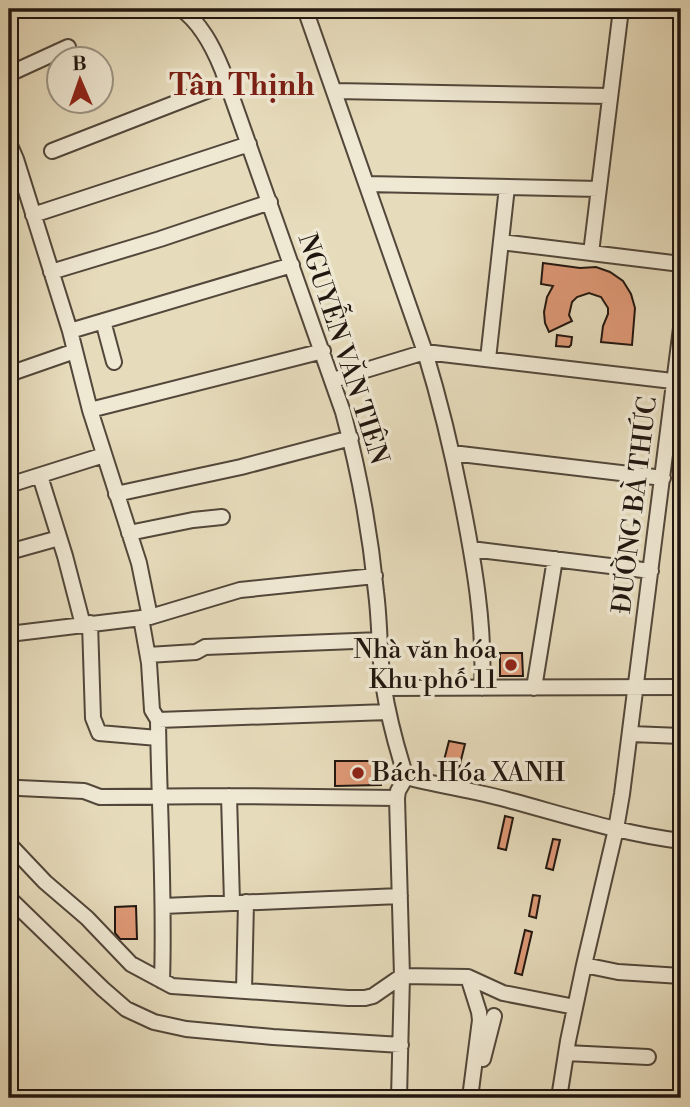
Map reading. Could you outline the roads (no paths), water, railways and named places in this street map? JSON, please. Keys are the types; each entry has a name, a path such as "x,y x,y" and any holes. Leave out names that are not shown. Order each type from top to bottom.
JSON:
{"street":[{"name":"NGUYỄN VĂN TIÊN","path":"181,9 195,21 209,41 227,83 323,351 351,438 375,576 384,688 405,777"},
{"path":"305,9 425,352 452,453 471,549 481,626 482,688"},
{"path":"591,253 621,9"},
{"path":"9,74 46,57"},
{"path":"52,151 227,83"},
{"path":"335,92 610,96"},
{"path":"9,143 70,331 90,410 139,563 146,617 152,710 158,720 163,906 162,981"},
{"path":"33,215 249,144"},
{"path":"367,184 599,190"},
{"path":"488,359 507,187"},
{"path":"51,272 270,202"},
{"path":"501,242 681,264"},
{"path":"70,331 292,265"},
{"path":"103,321 114,362"},
{"name":"ĐƯỜNG BÀ THỨC","path":"559,1098 575,1007 616,829 678,381 681,328"},
{"path":"9,374 75,351"},
{"path":"90,410 323,351"},
{"path":"333,380 425,352 678,381"},
{"path":"116,494 241,467 351,438"},
{"path":"452,453 663,478"},
{"path":"9,485 104,455"},
{"path":"40,476 86,624 93,718 99,733 158,738"},
{"path":"129,533 222,517"},
{"path":"9,552 59,538"},
{"path":"471,549 651,571"},
{"path":"534,688 555,559"},
{"path":"9,634 146,617 240,590 375,576"},
{"path":"148,655 196,652 205,646 380,640"},
{"path":"384,688 681,687"},
{"path":"158,720 388,712"},
{"path":"631,734 681,736"},
{"path":"399,1098 402,976 397,798 405,777 492,796 616,829 681,841"},
{"path":"19,788 84,791 100,797 397,798"},
{"path":"229,796 244,991"},
{"path":"9,844 131,964 172,986 365,998 373,996 402,976 468,976 503,993 575,1007"},
{"path":"163,906 400,896"},
{"path":"9,898 126,1009 154,1022 198,1030 401,1045"},
{"path":"584,965 618,972 681,976"},
{"path":"468,976 480,1020 470,1098"},
{"path":"476,1062 483,1060 494,1016"},
{"path":"566,1053 648,1057"}],"place":[{"name":"Nhà văn hóa Khu phố 11","path":"511,665"},
{"name":"Bách Hóa XANH","path":"358,773"}],"district":[{"name":"Tân Thịnh","path":"242,86"}]}
